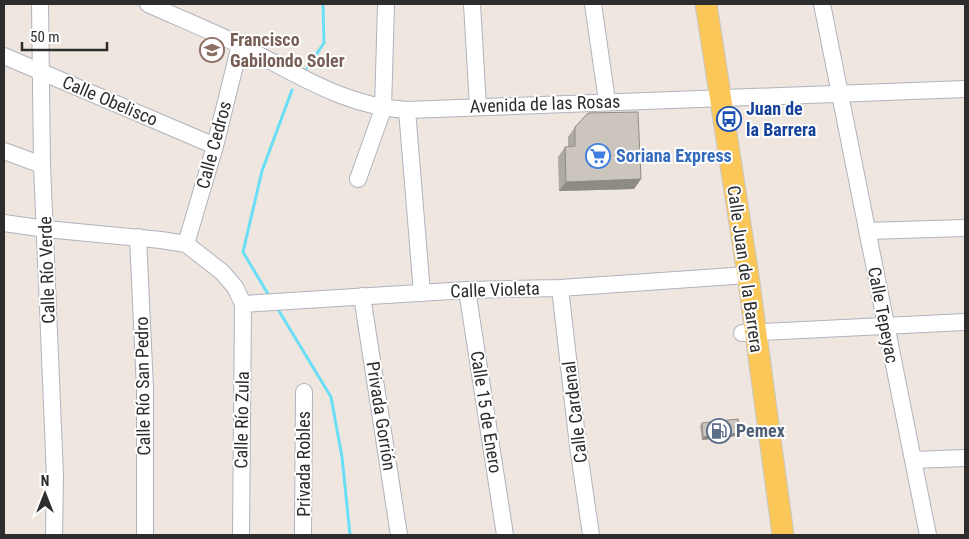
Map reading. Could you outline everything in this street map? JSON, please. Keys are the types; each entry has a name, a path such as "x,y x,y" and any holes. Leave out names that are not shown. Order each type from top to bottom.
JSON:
{"main road":[{"name":"Calle Juan de la Barrera","path":"693,4 713,97 741,275 761,423 770,535"},
{"name":"Calle Juan de la Barrera","path":"706,4 713,97"},
{"name":"Calle Juan de la Barrera","path":"761,423 783,535"}],"street":[{"name":"Calle Río Verde","path":"40,4 42,165 55,476 54,535"},
{"name":"Avenida de las Rosas","path":"148,4 240,45 346,98 383,109 407,110 965,89"},
{"path":"358,179 383,109 386,4"},
{"path":"472,4 478,107"},
{"path":"593,4 607,101"},
{"name":"Calle Tepeyac","path":"822,4 928,535"},
{"name":"Calle Cedros","path":"186,244 216,146 240,45"},
{"name":"Calle Obelisco","path":"4,56 216,146"},
{"path":"407,110 422,293"},
{"path":"4,152 42,165"},
{"path":"4,223 186,244 222,272 235,287 243,304"},
{"path":"867,232 965,228"},
{"name":"Calle Río San Pedro","path":"138,238 145,389 145,535"},
{"name":"Calle Violeta","path":"243,304 467,290 560,288 741,275"},
{"name":"Calle Cardenal","path":"560,288 591,535"},
{"name":"Calle 15 de Enero","path":"467,290 505,535"},
{"name":"Privada Gorrión","path":"362,296 399,535"},
{"name":"Calle Río Zula","path":"240,535 243,304"},
{"path":"749,333 965,322"},
{"name":"Privada Robles","path":"303,535 304,392"},
{"path":"913,460 965,458"}],"building":[{"name":"Soriana Express","path":"638,112 641,179 566,182 565,147 575,146 575,127 588,113"},
{"name":"Pemex","path":"738,419 739,433 703,437 702,423"}],"waterway":[{"path":"307,68 324,43 323,4"},
{"path":"268,294 243,252 262,171 292,90"},
{"path":"279,311 331,397 342,457 350,535"}],"place":[{"name":"Francisco Gabilondo Soler","path":"212,50"},
{"name":"Juan de la Barrera","path":"729,119"},
{"name":"Soriana Express","path":"598,156"},
{"name":"Pemex","path":"719,431"}]}
